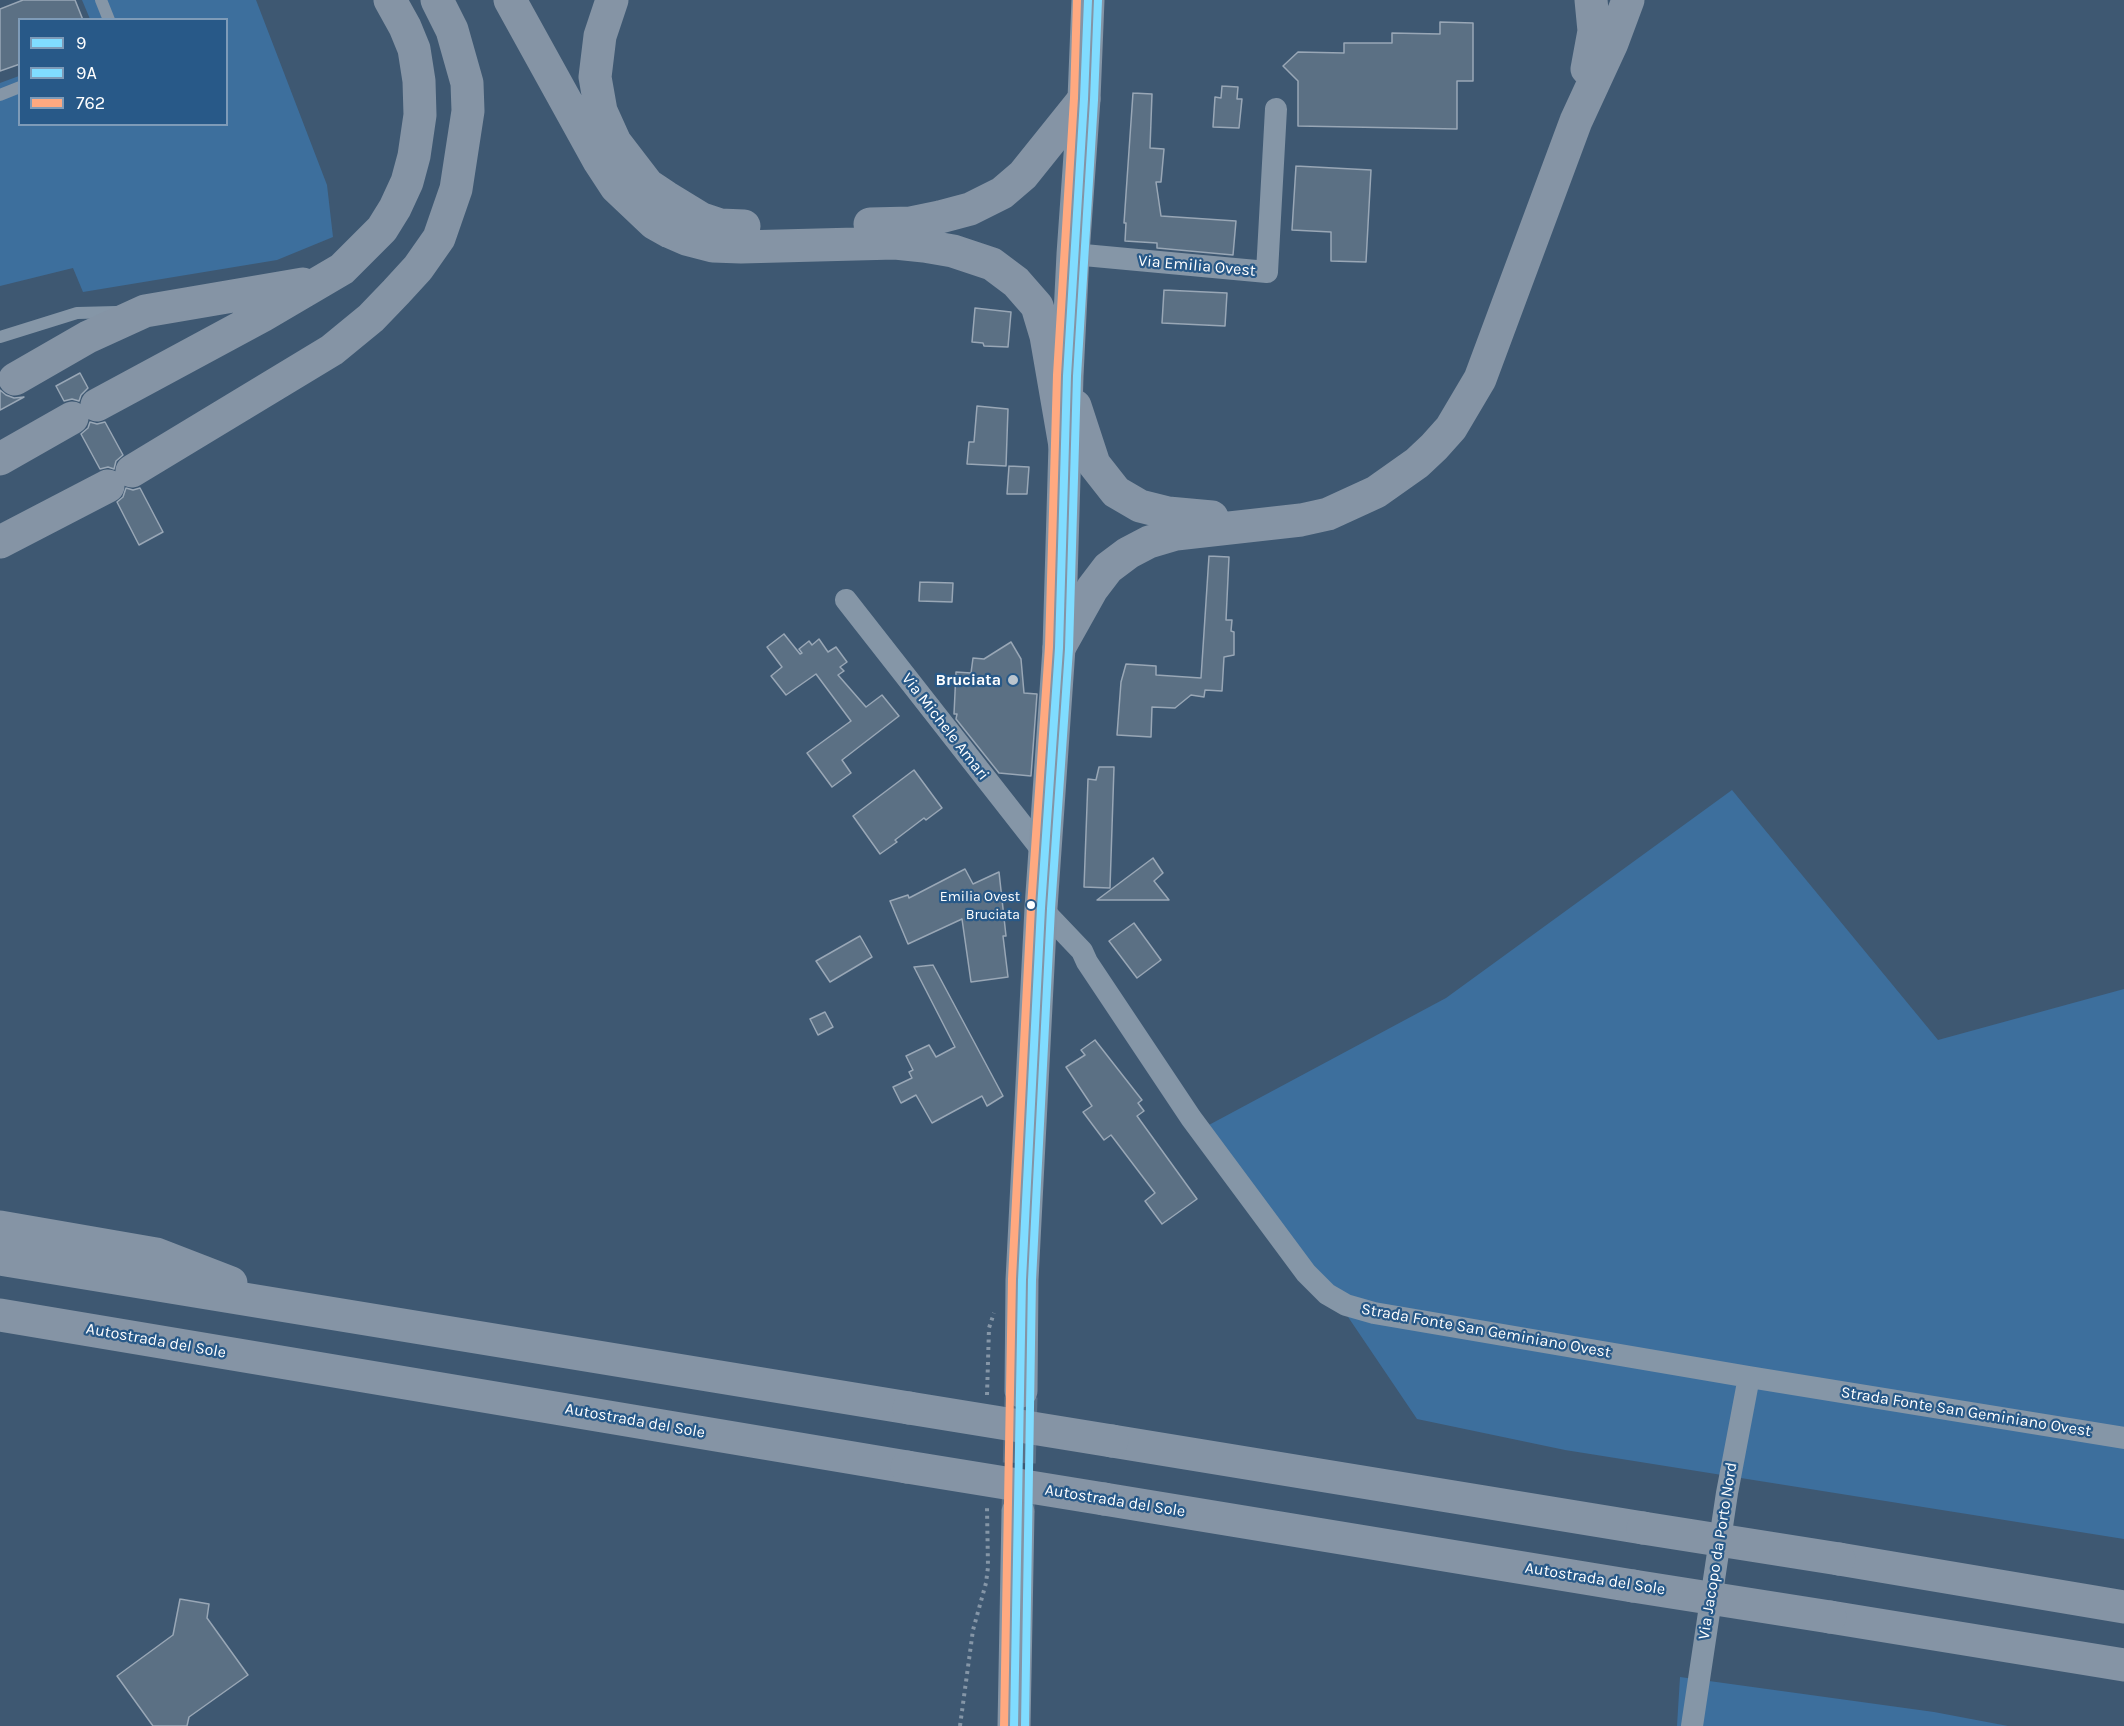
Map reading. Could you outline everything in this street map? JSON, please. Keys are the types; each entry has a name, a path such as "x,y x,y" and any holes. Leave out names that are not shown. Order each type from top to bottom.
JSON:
{"highway":[{"path":"0,459 262,316 342,269 382,229 407,182 414,156 420,115 419,81 414,49 390,0"},
{"path":"0,542 120,478 332,350 371,318 418,268 439,238 456,189 468,111 467,83 452,30 437,0"},
{"path":"510,0 599,161 616,187 654,223 670,232 713,246 896,243 924,246 953,251 992,264 1016,282 1037,306 1046,336 1065,446"},
{"path":"612,0 600,36 595,76 601,111 607,126 624,156 648,185 702,219 720,225 736,227 911,223 970,209 1002,193 1023,175 1084,99"},
{"path":"1576,121 1594,31 1591,0"},
{"path":"1059,648 1092,589 1108,568 1149,542 1176,534 1301,520 1328,514 1376,492 1418,463 1451,428 1480,380 1576,121 1612,44 1628,0"},
{"path":"15,379 88,337 146,311 319,281"},
{"path":"1067,376 1094,464 1116,492 1140,506 1168,513 1273,523"},
{"path":"0,1227 156,1254 297,1308"},
{"path":"0,1259 2124,1607"},
{"name":"Autostrada del Sole","path":"0,1315 907,1467 2124,1665"}],"main road":[{"path":"1021,1390 1022,1280 1041,908 1059,648 1067,376 1088,0"},
{"path":"1014,1726 1018,1512"}],"street":[{"name":"Via Emilia Ovest","path":"1073,254 1267,272 1276,109"},
{"name":"Via Michele Amari","path":"846,600 1045,854"},
{"name":"Strada Fonte San Geminiano Ovest","path":"1041,908 1082,951 1087,963 1191,1118 1306,1273 1327,1294 1346,1305 1374,1313 2124,1438"},
{"name":"Via Jacopo da Porto Nord","path":"1692,1726 1727,1493 1749,1377"}],"lane":[{"path":"101,0 108,18"},
{"path":"0,94 18,88"},
{"path":"0,338 77,313 146,311"}],"path":[{"path":"987,1397 988,1328 997,1304"},
{"path":"960,1726 973,1630 986,1583 987,1499"}],"shaded area":[{"path":"82,0 256,0 327,185 333,237 277,260 83,292 73,268 0,286 0,83 18,76 18,126 228,126 228,18 90,18"},
{"path":"1732,790 1938,1040 2124,989 2124,1539 1565,1450 1417,1419 1342,1308 1207,1126 1446,998"},
{"path":"1680,1677 1934,1712 2008,1726 1677,1726"}],"building":[{"path":"23,0 75,0 82,18 18,18 18,65 0,71 0,9"},
{"path":"1440,22 1473,23 1473,81 1457,81 1457,129 1298,126 1298,81 1283,66 1298,52 1344,53 1344,43 1392,43 1392,33 1440,34"},
{"path":"1222,86 1238,87 1237,99 1242,99 1239,128 1213,127 1215,97 1221,98"},
{"path":"1133,93 1152,94 1150,148 1164,149 1161,182 1156,182 1161,216 1236,221 1233,255 1157,248 1157,243 1125,241 1126,223 1124,223"},
{"path":"1296,166 1371,170 1366,262 1331,261 1331,232 1292,230"},
{"path":"1164,290 1227,293 1225,326 1162,323"},
{"path":"975,308 1011,312 1008,347 984,346 983,343 972,342"},
{"path":"80,373 88,388 79,401 72,399 64,401 56,386"},
{"path":"0,390 14,398 24,397 0,410"},
{"path":"977,406 1008,409 1006,466 967,464 969,442 974,442"},
{"path":"90,422 97,424 105,422 123,455 116,461 114,469 108,467 100,469 81,434 88,428"},
{"path":"1009,466 1029,467 1027,494 1007,494"},
{"path":"126,488 133,490 140,488 163,532 139,545 117,502 123,497"},
{"path":"1209,556 1229,557 1226,620 1232,620 1234,655 1224,657 1222,691 1205,690 1204,697 1191,695 1175,708 1152,707 1151,737 1117,735 1121,682 1126,664 1156,666 1156,675 1201,678"},
{"path":"920,582 953,583 952,602 919,601"},
{"path":"784,634 800,654 802,653 799,649 809,641 812,645 819,639 828,652 836,647 847,662 840,667 844,671 838,675 866,707 882,695 899,716 842,760 851,773 832,787 807,753 851,721 816,674 786,695 771,676 782,667 767,647"},
{"path":"1011,642 1021,659 1024,693 1037,694 1031,776 999,773 956,719 957,714 954,714 956,672 971,673 973,658 984,659"},
{"path":"1099,767 1114,767 1110,888 1084,887 1088,779 1096,780"},
{"path":"914,770 942,808 926,820 924,818 880,854 853,816"},
{"path":"1153,858 1163,873 1154,881 1169,900 1097,900"},
{"path":"965,869 973,884 999,872 1008,977 971,982 962,919 908,944 890,901 908,895 909,898"},
{"path":"1134,923 1161,960 1137,978 1109,941"},
{"path":"860,936 872,957 830,982 816,961"},
{"path":"933,965 1003,1096 987,1106 982,1096 932,1123 916,1095 901,1103 893,1087 912,1078 909,1072 913,1070 906,1056 929,1045 936,1057 955,1047 914,967"},
{"path":"825,1012 833,1027 818,1035 810,1019"},
{"path":"1095,1040 1142,1100 1138,1103 1144,1111 1137,1116 1197,1199 1162,1224 1145,1201 1155,1193 1111,1135 1104,1140 1083,1112 1092,1106 1066,1067 1085,1055 1081,1050"},
{"path":"180,1599 209,1604 207,1618 248,1675 189,1717 187,1726 153,1726 117,1676 173,1635"}],"tunnel":[{"path":"1018,1512 1021,1397"}],"transit line":[{"name":"762","path":"1004,1726 1012,1279 1031,907 1049,647 1057,375 1074,98 1077,0"},
{"name":"9","path":"1014,1726 1022,1280 1041,908 1059,648 1067,376 1088,0"},
{"name":"9A","path":"1025,1726 1032,1280 1051,909 1069,649 1077,376 1098,0"}],"place":[{"name":"Bruciata","path":"1013,680"},
{"name":"Emilia Ovest Bruciata","path":"1031,905"}]}
